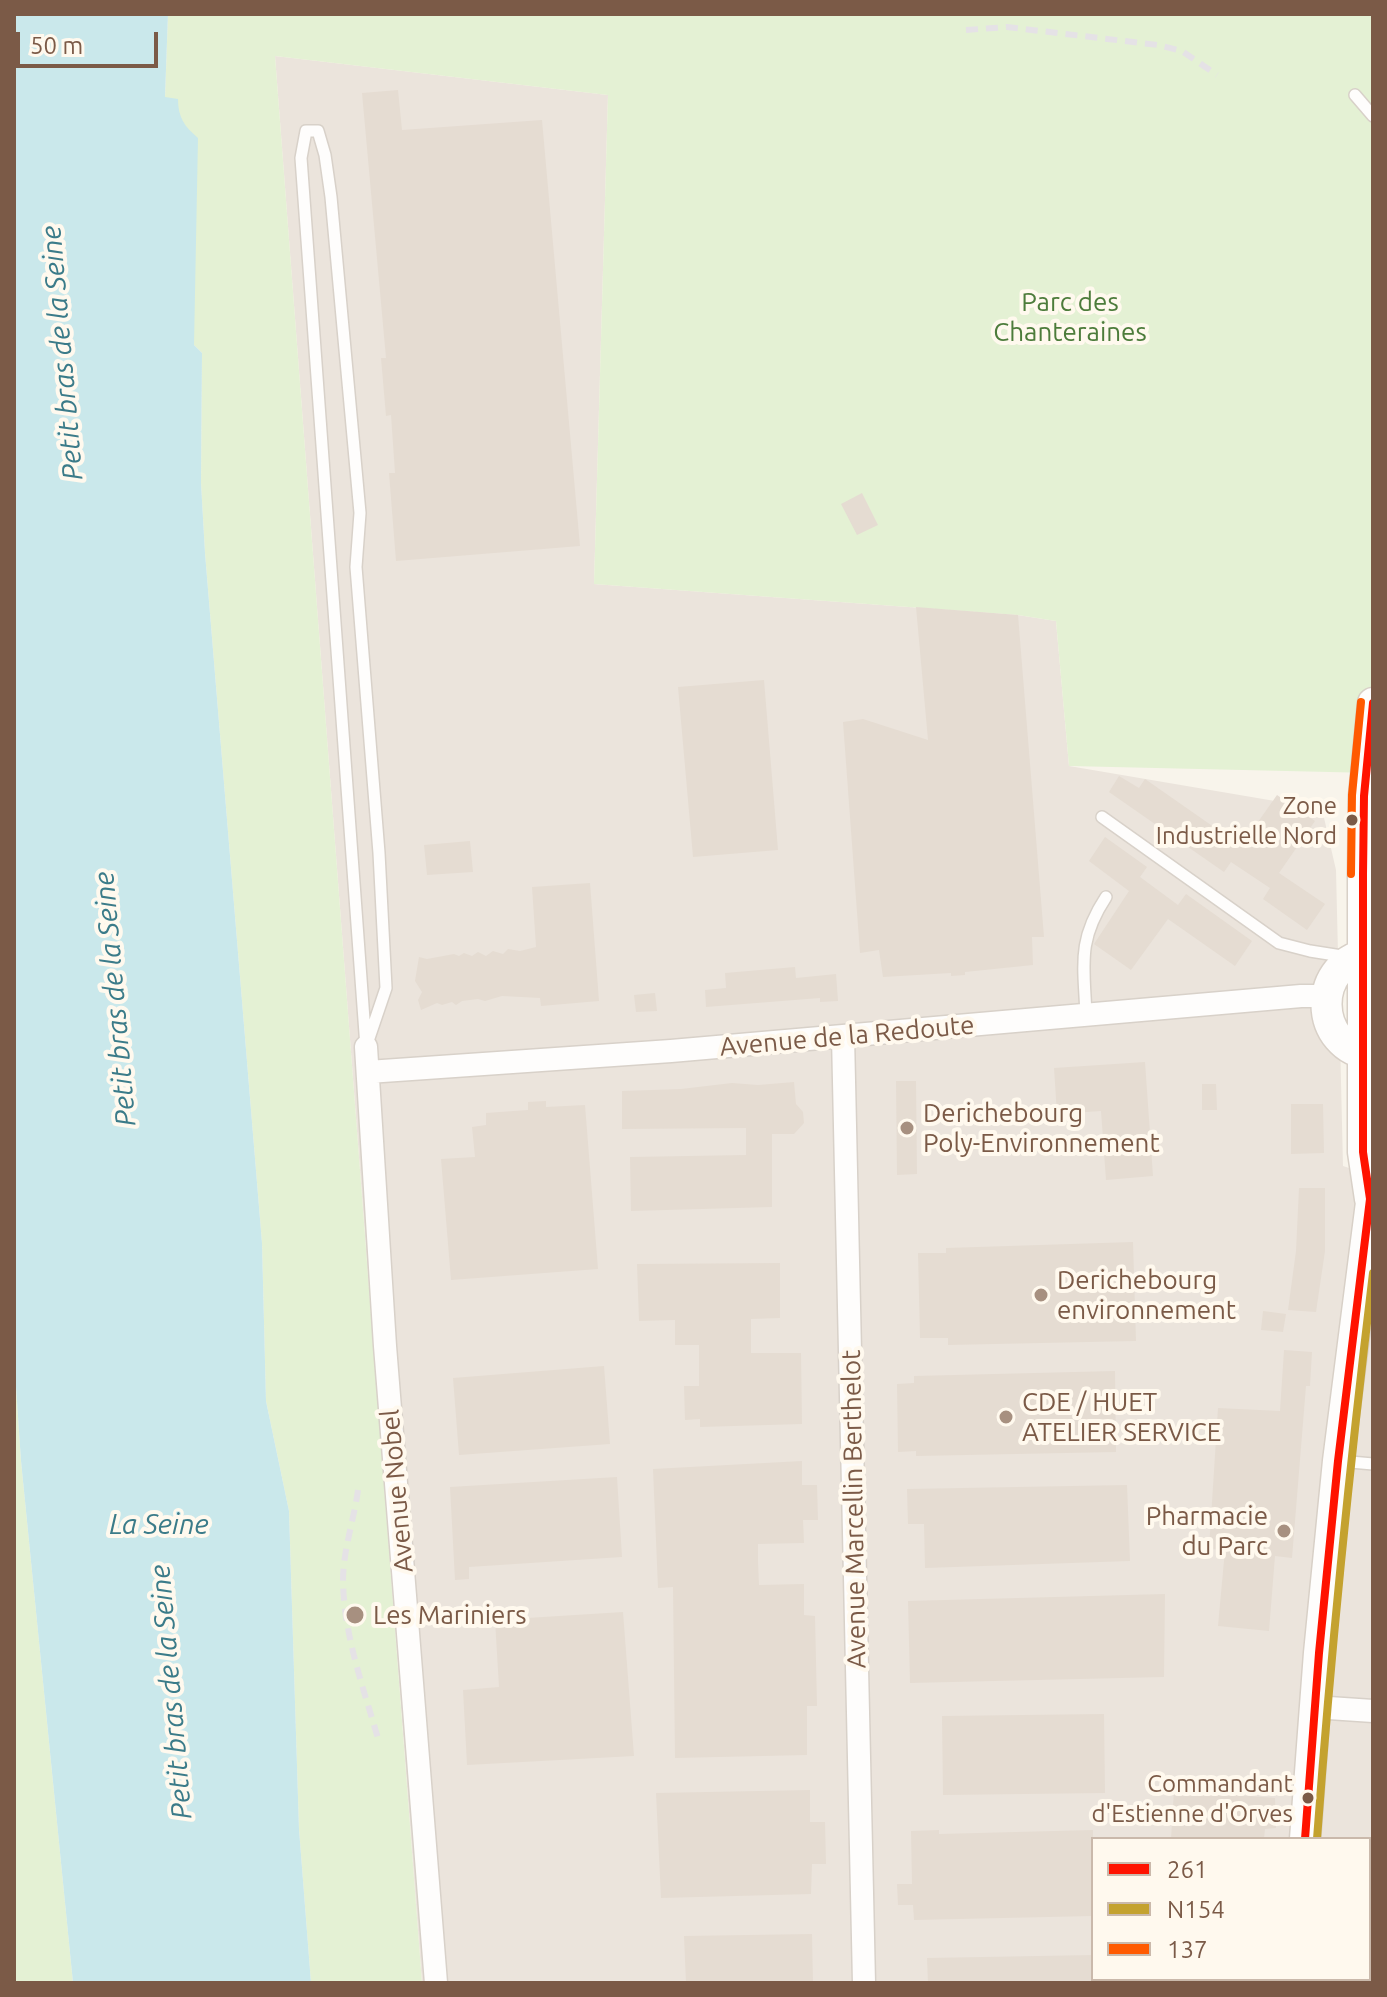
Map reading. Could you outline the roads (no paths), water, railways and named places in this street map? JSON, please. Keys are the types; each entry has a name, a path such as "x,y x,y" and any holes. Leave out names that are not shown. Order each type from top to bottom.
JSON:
{"main road":[{"path":"1305,1837 1314,1707 1338,1461 1371,1193 1363,1152 1369,1054 1363,955 1364,796 1373,703"},
{"path":"1363,955 1342,966 1333,977 1326,996 1330,1023 1339,1037 1352,1048 1369,1054"}],"street":[{"name":"Avenue de la Redoute","path":"368,1072 655,1052 1326,996"},
{"name":"Avenue Marcellin Berthelot","path":"843,1036 864,1983"},
{"name":"Avenue Nobel","path":"366,1047 385,1346 436,1983"},
{"path":"1314,1707 1373,1711"}],"lane":[{"path":"1355,95 1373,116"},
{"path":"306,131 318,131 331,197 360,513 356,567 379,853 386,988 366,1047 301,158 306,131"},
{"path":"1102,817 1279,943 1310,951 1363,955"},
{"path":"1086,1015 1083,962 1087,932 1106,897"},
{"path":"1338,1461 1373,1464"}],"water":[{"name":"La Seine","path":"14,14 168,14 165,97 178,99 183,121 198,138 194,345 202,353 201,483 205,553 262,1243 266,1401 289,1511 299,1829 311,1983 73,1983 21,1461 14,1357"}],"railway":[{"path":"966,30 1007,27 1158,45 1182,51 1217,75"},
{"path":"358,1490 345,1558 344,1602 356,1663 379,1742"}],"place":[{"name":"Zone Industrielle Nord","path":"1352,820"},
{"name":"Derichebourg Poly-Environnement","path":"907,1128"},
{"name":"Derichebourg environnement","path":"1041,1295"},
{"name":"CDE / HUET ATELIER SERVICE","path":"1006,1417"},
{"name":"Pharmacie du Parc","path":"1284,1531"},
{"name":"Les Mariniers","path":"355,1615"},
{"name":"Commandant d'Estienne d'Orves","path":"1308,1798"}],"park label":[{"name":"Parc des Chanteraines","path":"1070,317"}],"water label":[{"name":"Petit bras de la Seine","path":"62,353"},
{"name":"Petit bras de la Seine","path":"115,999"},
{"name":"Petit bras de la Seine","path":"171,1692"}]}
